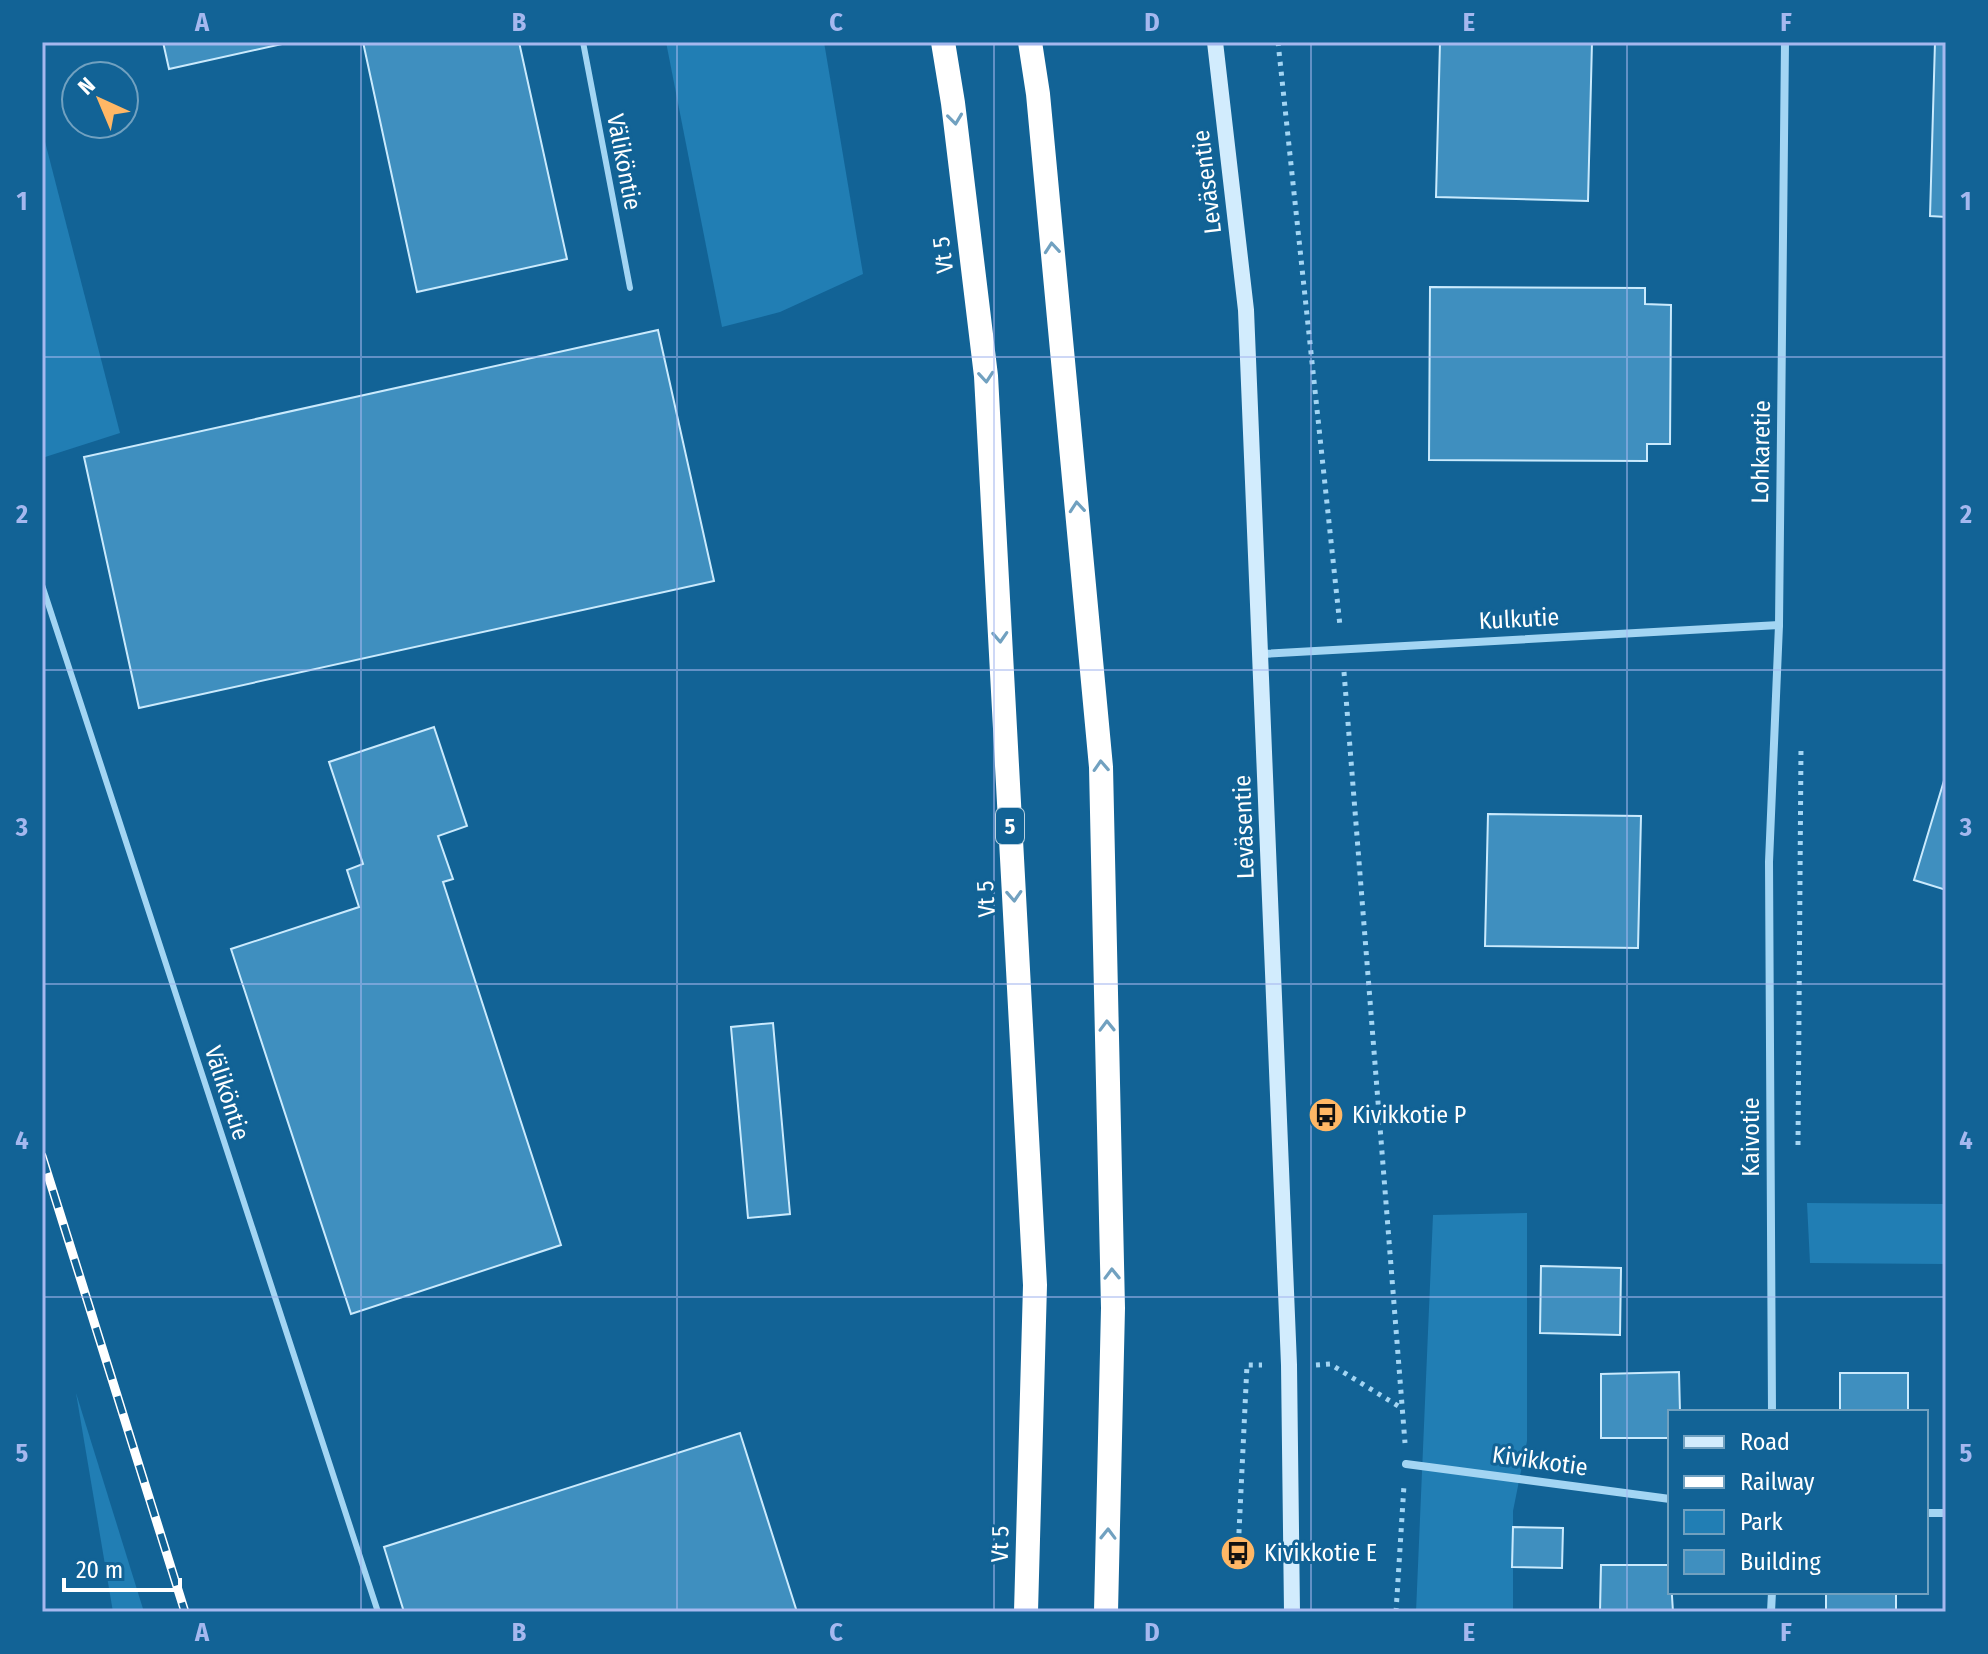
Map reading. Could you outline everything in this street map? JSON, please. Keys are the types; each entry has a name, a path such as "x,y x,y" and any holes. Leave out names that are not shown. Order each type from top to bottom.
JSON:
{"highway":[{"name":"Vt 5","path":"943,42 986,376 1035,1285 1026,1612"},
{"path":"1030,42 1038,94 1101,767 1113,1308 1106,1612"},
{"path":"1038,94 1039,42"}],"main road":[{"name":"Leväsentie","path":"1215,42 1246,310 1292,1445 1292,1612"}],"street":[{"name":"Lohkaretie","path":"1769,862 1779,625 1785,42"},
{"name":"Kulkutie","path":"1262,654 1779,625"},
{"name":"Kaivotie","path":"1769,862 1772,1410"},
{"name":"Kivikkotie","path":"1406,1464 1668,1499"}],"lane":[{"name":"Väliköntie","path":"583,42 630,288"},
{"name":"Väliköntie","path":"42,585 378,1612"}],"path":[{"path":"1278,42 1342,648 1401,1377 1406,1464 1396,1612"}],"green space":[{"path":"666,42 824,42 863,274 780,312 722,327"},
{"path":"42,130 120,433 42,458"},
{"path":"1807,1203 1946,1204 1946,1264 1810,1263"},
{"path":"1527,1213 1527,1441 1513,1511 1513,1612 1416,1612 1433,1215"},
{"path":"76,1393 144,1612 113,1612"}],"building":[{"path":"163,42 291,42 169,69"},
{"path":"363,42 519,42 567,259 417,292"},
{"path":"1440,42 1592,42 1588,201 1436,197"},
{"path":"1935,42 1946,42 1946,217 1930,216"},
{"path":"1430,287 1645,288 1645,304 1671,305 1670,444 1647,444 1647,461 1429,460"},
{"path":"658,330 714,581 139,708 84,457"},
{"path":"434,727 467,826 438,836 453,879 443,882 561,1245 351,1314 231,949 359,907 347,870 363,864 329,762"},
{"path":"1946,774 1946,890 1914,880"},
{"path":"1488,814 1641,816 1638,948 1485,946"},
{"path":"773,1023 790,1214 748,1218 731,1027"},
{"path":"1541,1266 1621,1268 1620,1335 1540,1333"},
{"path":"1679,1372 1680,1410 1668,1410 1668,1438 1601,1438 1601,1374"},
{"path":"1840,1373 1908,1373 1908,1410 1840,1410"},
{"path":"740,1433 797,1612 404,1612 384,1547"},
{"path":"1513,1527 1563,1528 1562,1568 1512,1567"},
{"path":"1601,1565 1668,1565 1668,1594 1672,1594 1673,1612 1600,1612"},
{"path":"1826,1594 1896,1594 1896,1612 1826,1612"}],"railway":[{"path":"42,1156 185,1612"}],"place":[{"name":"Kivikkotie P","path":"1326,1115"},
{"name":"Kivikkotie E","path":"1238,1553"}]}
